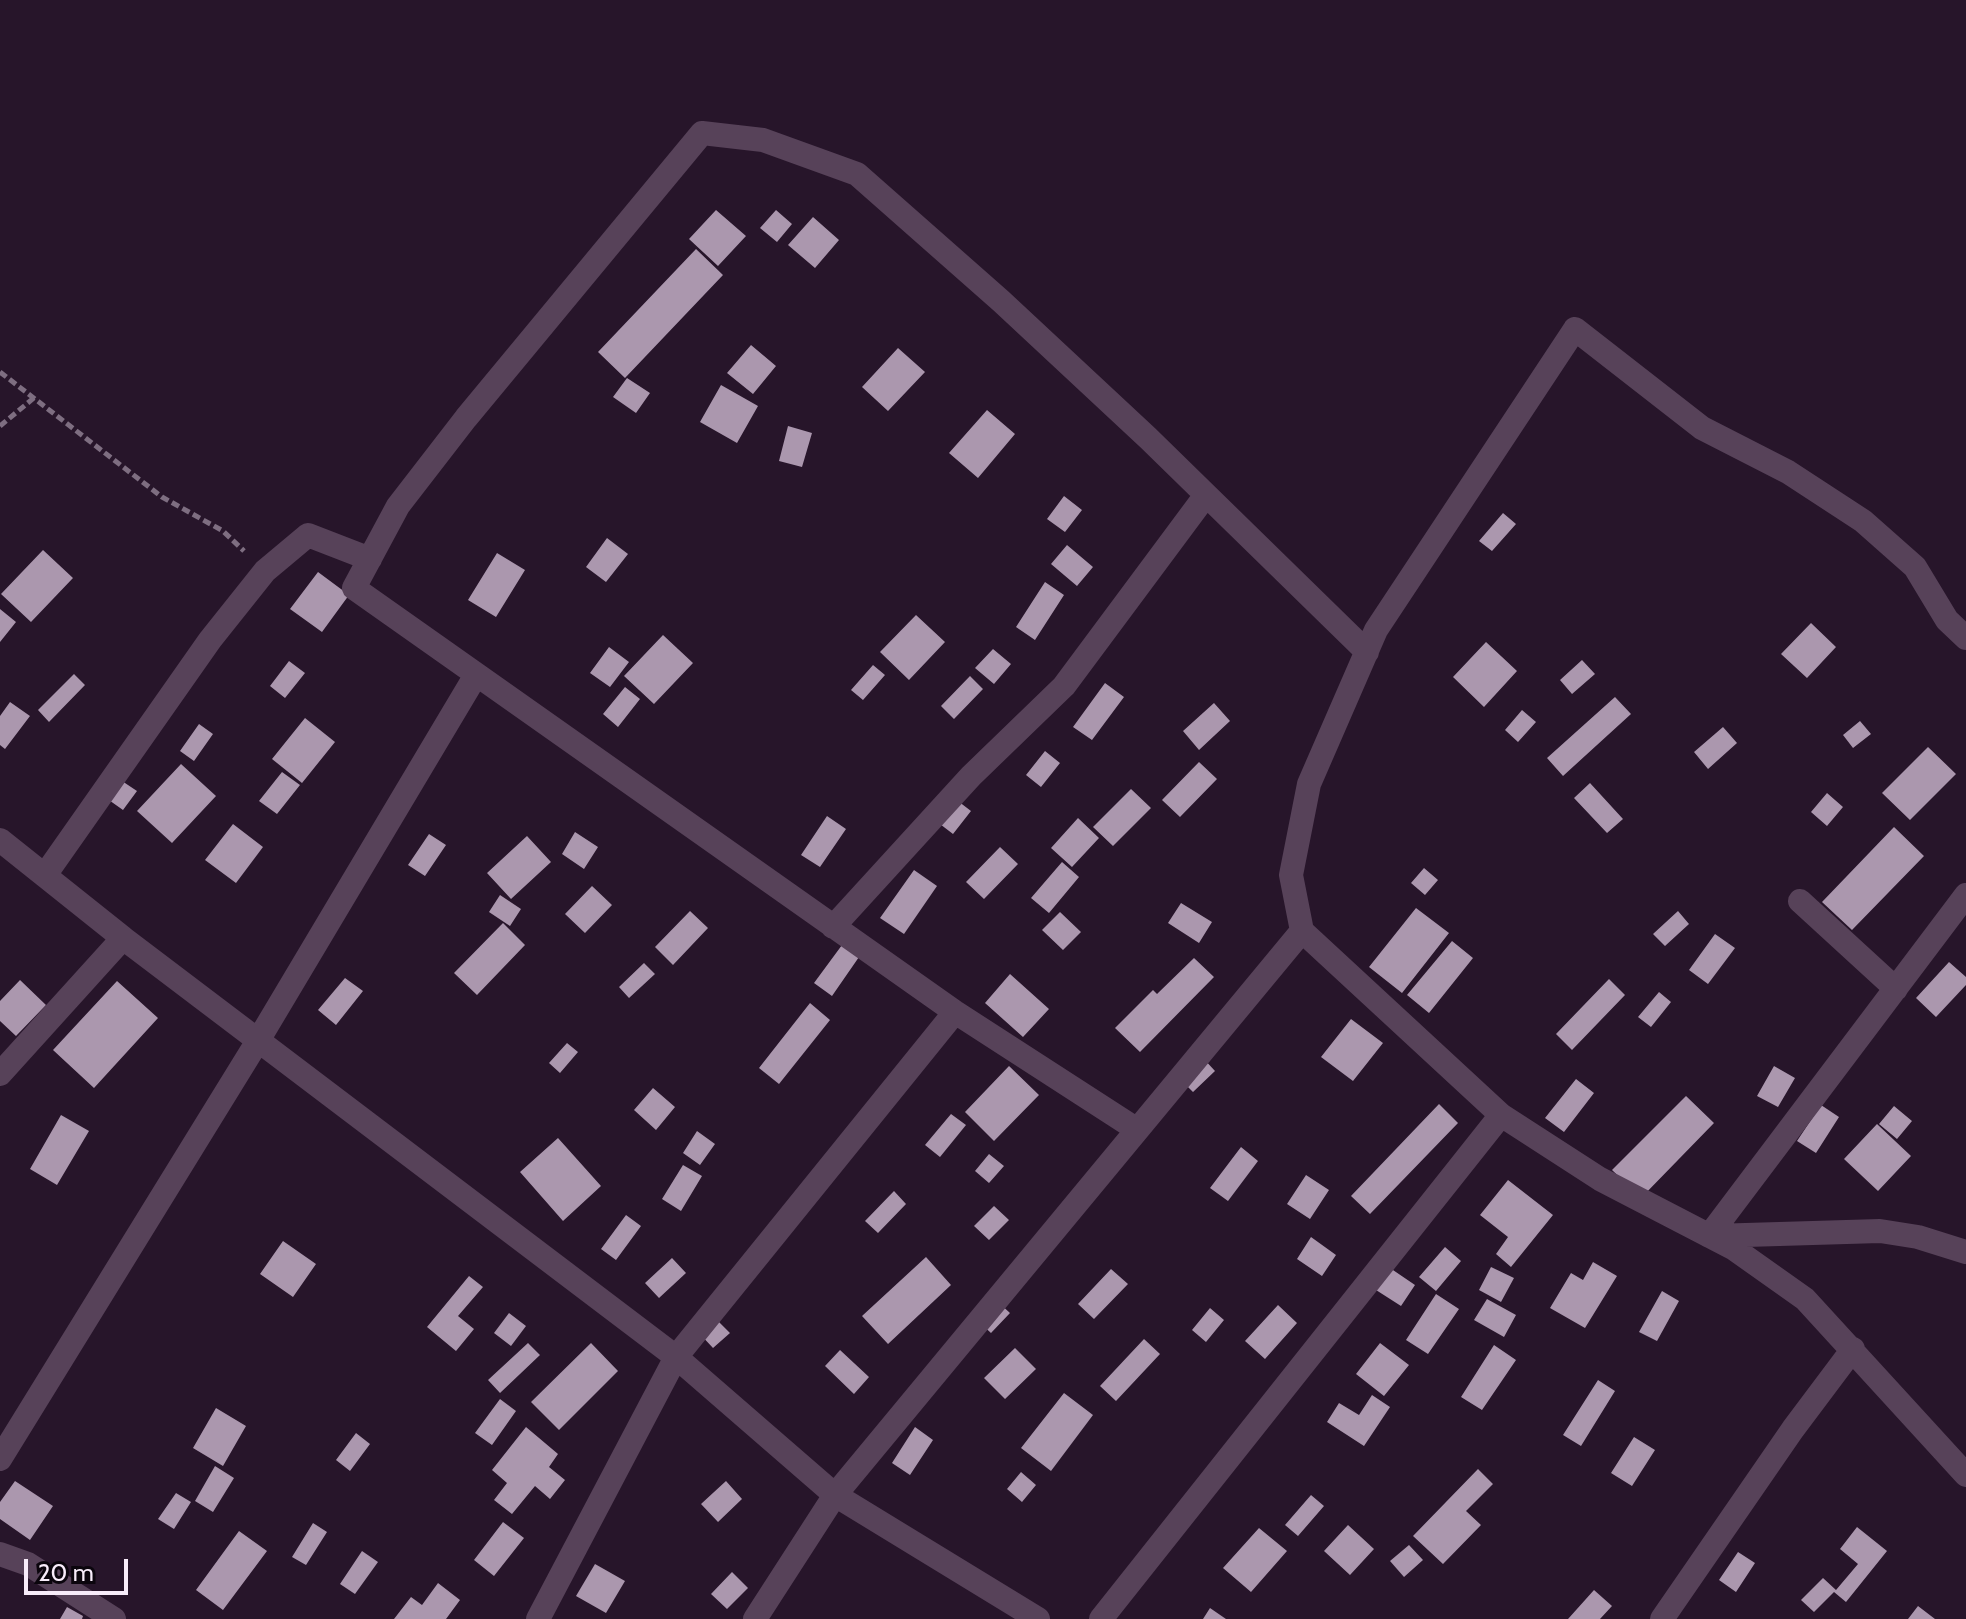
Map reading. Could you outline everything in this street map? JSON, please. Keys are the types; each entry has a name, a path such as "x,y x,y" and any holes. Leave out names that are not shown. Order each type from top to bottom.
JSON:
{"street":[{"path":"1136,1129 955,1012 354,588 398,506 466,418 702,133 763,140 857,174 1001,301 1367,652"},
{"path":"1966,638 1947,620 1915,567 1863,521 1788,472 1702,428 1575,329 1376,630 1309,784 1291,875 1302,931 1501,1115 1600,1179 1733,1248 1805,1299 1966,1475"},
{"path":"833,927 971,776 1064,686 1206,495"},
{"path":"45,875 210,640 265,571 308,535 370,559"},
{"path":"0,1459 259,1039 476,675"},
{"path":"0,840 123,938 676,1357 835,1495 1038,1619"},
{"path":"1709,1236 1966,895"},
{"path":"1800,901 1896,989"},
{"path":"755,1619 835,1495 1302,931"},
{"path":"0,1074 123,938"},
{"path":"538,1619 676,1357 955,1012"},
{"path":"1101,1619 1501,1115"},
{"path":"1709,1236 1880,1231 1918,1237 1966,1252"},
{"path":"1662,1619 1793,1429 1853,1349"},
{"path":"0,1554 28,1564 114,1619"}],"path":[{"path":"0,372 162,497 223,531 265,571"},
{"path":"0,426 35,397"}],"building":[{"path":"716,210 746,236 718,266 689,239"},
{"path":"776,210 792,224 777,242 760,228"},
{"path":"813,217 839,240 815,268 788,245"},
{"path":"696,249 723,275 625,378 598,352"},
{"path":"751,345 776,366 753,394 727,373"},
{"path":"898,348 925,372 888,411 862,387"},
{"path":"627,378 650,393 636,413 613,397"},
{"path":"721,385 758,406 737,443 700,422"},
{"path":"987,410 1015,434 978,478 949,453"},
{"path":"788,426 812,433 802,467 779,461"},
{"path":"1064,496 1082,510 1065,532 1047,519"},
{"path":"1503,513 1516,524 1492,551 1479,541"},
{"path":"607,538 628,554 606,582 586,567"},
{"path":"1067,545 1093,567 1077,586 1051,564"},
{"path":"43,550 73,578 31,622 1,594"},
{"path":"497,553 525,570 496,617 468,600"},
{"path":"318,572 349,595 322,632 290,609"},
{"path":"1045,582 1064,595 1035,640 1016,627"},
{"path":"0,609 16,622 0,642"},
{"path":"916,615 945,642 909,680 880,652"},
{"path":"1811,623 1836,647 1807,678 1781,654"},
{"path":"663,635 693,663 654,704 624,676"},
{"path":"1486,642 1517,671 1484,707 1453,677"},
{"path":"609,647 629,662 610,687 590,673"},
{"path":"993,649 1011,664 994,684 975,668"},
{"path":"1582,660 1595,674 1572,694 1560,680"},
{"path":"289,661 305,673 285,698 270,686"},
{"path":"873,665 885,675 863,700 851,690"},
{"path":"74,674 85,685 49,722 38,710"},
{"path":"970,676 983,689 954,719 941,706"},
{"path":"1105,683 1124,697 1092,740 1073,727"},
{"path":"625,687 640,699 618,727 603,714"},
{"path":"1615,697 1631,714 1563,776 1547,758"},
{"path":"10,702 30,716 5,749 0,745 0,716"},
{"path":"1214,703 1230,721 1199,750 1183,731"},
{"path":"1522,710 1536,722 1518,742 1505,730"},
{"path":"305,718 335,742 302,783 272,759"},
{"path":"1860,721 1871,734 1853,748 1843,735"},
{"path":"199,724 213,734 194,761 180,751"},
{"path":"1723,727 1737,743 1708,769 1694,752"},
{"path":"1928,747 1956,774 1910,820 1882,793"},
{"path":"1045,751 1060,763 1041,787 1026,775"},
{"path":"1199,762 1217,779 1180,817 1162,800"},
{"path":"181,764 216,796 172,843 137,811"},
{"path":"282,772 300,785 277,814 259,801"},
{"path":"119,779 137,791 123,810 106,798"},
{"path":"1590,783 1623,819 1607,833 1574,798"},
{"path":"1131,789 1151,808 1113,846 1093,827"},
{"path":"1827,793 1843,807 1827,826 1811,812"},
{"path":"954,798 971,811 953,834 936,821"},
{"path":"827,816 846,829 820,867 801,855"},
{"path":"1078,818 1099,838 1072,867 1051,848"},
{"path":"233,824 263,847 236,883 205,860"},
{"path":"1894,827 1924,856 1852,930 1822,902"},
{"path":"575,832 598,847 584,869 562,854"},
{"path":"429,834 446,845 425,876 408,865"},
{"path":"527,836 551,862 511,899 487,873"},
{"path":"1000,847 1018,864 984,899 966,882"},
{"path":"1062,862 1079,877 1049,913 1031,898"},
{"path":"1424,868 1438,880 1425,895 1411,883"},
{"path":"914,870 937,886 904,934 880,918"},
{"path":"592,886 612,905 585,933 565,914"},
{"path":"500,895 521,909 510,926 489,912"},
{"path":"1181,903 1212,922 1199,943 1168,923"},
{"path":"1416,908 1449,933 1402,993 1369,967"},
{"path":"690,911 708,928 673,965 655,947"},
{"path":"1678,911 1689,924 1665,946 1653,934"},
{"path":"1060,912 1081,932 1063,950 1042,930"},
{"path":"503,923 525,945 477,995 454,973"},
{"path":"1715,934 1735,948 1708,984 1689,970"},
{"path":"1452,941 1473,958 1429,1013 1407,995"},
{"path":"842,945 859,957 832,996 814,983"},
{"path":"1194,958 1214,977 1140,1052 1115,1028 1153,990 1157,994"},
{"path":"1949,962 1966,977 1966,985 1936,1017 1916,998"},
{"path":"644,963 655,974 629,998 619,987"},
{"path":"1010,974 1049,1009 1023,1037 985,1003"},
{"path":"345,978 363,991 336,1025 318,1010"},
{"path":"1609,979 1625,995 1572,1050 1556,1034"},
{"path":"20,980 46,1005 16,1036 0,1021 0,1001"},
{"path":"117,981 158,1018 94,1088 53,1050"},
{"path":"1659,992 1671,1002 1651,1027 1638,1017"},
{"path":"810,1003 830,1020 779,1084 759,1068"},
{"path":"1351,1019 1383,1043 1353,1081 1321,1057"},
{"path":"567,1043 578,1052 560,1073 549,1063"},
{"path":"1203,1058 1215,1071 1193,1092 1181,1080"},
{"path":"1009,1066 1039,1095 994,1141 965,1112"},
{"path":"1774,1066 1795,1078 1778,1107 1757,1096"},
{"path":"1576,1079 1594,1093 1564,1132 1545,1118"},
{"path":"653,1088 675,1107 656,1130 634,1110"},
{"path":"1686,1096 1714,1123 1641,1198 1612,1170"},
{"path":"1439,1104 1458,1123 1370,1214 1351,1196"},
{"path":"1821,1105 1839,1117 1816,1153 1797,1141"},
{"path":"1894,1106 1912,1121 1897,1139 1879,1124"},
{"path":"951,1114 966,1125 940,1157 925,1145"},
{"path":"61,1115 89,1131 57,1185 30,1169"},
{"path":"1877,1124 1911,1156 1878,1191 1844,1159"},
{"path":"697,1131 715,1144 700,1165 683,1153"},
{"path":"558,1138 601,1186 563,1221 520,1172"},
{"path":"1241,1147 1258,1161 1228,1201 1210,1188"},
{"path":"989,1154 1004,1166 989,1183 975,1171"},
{"path":"683,1165 702,1176 681,1211 662,1199"},
{"path":"1306,1175 1329,1190 1310,1219 1287,1204"},
{"path":"1508,1180 1553,1215 1511,1267 1496,1254 1508,1237 1480,1215"},
{"path":"894,1191 906,1204 878,1233 865,1221"},
{"path":"994,1206 1009,1220 989,1240 974,1226"},
{"path":"626,1215 641,1226 616,1260 601,1249"},
{"path":"1311,1237 1336,1255 1322,1276 1297,1259"},
{"path":"283,1241 316,1264 293,1297 260,1274"},
{"path":"1445,1247 1461,1261 1436,1291 1419,1277"},
{"path":"926,1257 951,1285 888,1344 862,1316"},
{"path":"672,1258 686,1273 659,1298 645,1283"},
{"path":"1593,1262 1617,1276 1585,1328 1550,1308 1571,1273 1583,1280"},
{"path":"1491,1267 1514,1278 1501,1302 1479,1290"},
{"path":"1390,1268 1415,1285 1401,1306 1376,1290"},
{"path":"1111,1269 1128,1284 1094,1319 1078,1304"},
{"path":"469,1276 483,1287 458,1316 474,1329 456,1351 427,1327"},
{"path":"1662,1291 1679,1301 1657,1341 1639,1332"},
{"path":"1436,1294 1459,1309 1428,1354 1406,1340"},
{"path":"1487,1299 1516,1315 1504,1337 1474,1320"},
{"path":"997,1301 1010,1313 991,1333 978,1321"},
{"path":"1278,1305 1297,1323 1265,1359 1245,1341"},
{"path":"1210,1308 1224,1320 1206,1342 1192,1330"},
{"path":"509,1313 526,1326 511,1346 494,1333"},
{"path":"715,1318 730,1333 713,1348 699,1333"},
{"path":"1144,1339 1160,1354 1116,1401 1100,1386"},
{"path":"528,1343 540,1355 500,1393 488,1380"},
{"path":"591,1343 618,1371 559,1430 531,1402"},
{"path":"1380,1343 1409,1365 1384,1396 1356,1374"},
{"path":"1494,1345 1516,1360 1482,1410 1461,1397"},
{"path":"1015,1348 1036,1369 1005,1399 984,1378"},
{"path":"840,1350 869,1377 854,1394 825,1366"},
{"path":"1598,1380 1615,1391 1581,1446 1563,1435"},
{"path":"1064,1393 1093,1415 1051,1471 1021,1448"},
{"path":"1372,1395 1390,1407 1364,1446 1327,1422 1339,1403 1359,1415"},
{"path":"500,1399 516,1411 492,1445 475,1433"},
{"path":"216,1408 246,1426 223,1466 193,1448"},
{"path":"526,1427 558,1454 549,1467 565,1480 550,1499 535,1486 512,1514 494,1500 507,1483 492,1470"},
{"path":"915,1427 933,1440 910,1475 892,1463"},
{"path":"356,1433 370,1444 350,1471 336,1460"},
{"path":"1634,1437 1655,1450 1632,1486 1611,1473"},
{"path":"215,1466 234,1478 213,1512 195,1501"},
{"path":"1478,1469 1493,1484 1466,1511 1481,1525 1443,1564 1413,1536"},
{"path":"1021,1472 1036,1485 1022,1502 1007,1489"},
{"path":"15,1481 53,1506 30,1540 0,1519 0,1502"},
{"path":"726,1481 742,1499 718,1522 701,1504"},
{"path":"176,1493 191,1502 174,1529 158,1519"},
{"path":"1311,1495 1324,1506 1298,1536 1285,1525"},
{"path":"503,1522 524,1538 494,1576 474,1560"},
{"path":"313,1523 327,1532 306,1565 292,1557"},
{"path":"1348,1525 1374,1549 1350,1575 1324,1551"},
{"path":"1857,1527 1887,1551 1846,1602 1834,1592 1814,1612 1801,1600 1823,1578 1836,1590 1858,1564 1840,1549"},
{"path":"1259,1528 1287,1551 1251,1592 1223,1568"},
{"path":"239,1531 267,1551 223,1610 196,1590"},
{"path":"1409,1545 1423,1560 1404,1577 1390,1561"},
{"path":"362,1551 378,1562 355,1594 340,1584"},
{"path":"1738,1552 1755,1563 1736,1592 1719,1580"},
{"path":"595,1564 625,1581 606,1613 576,1596"},
{"path":"732,1572 748,1588 727,1609 711,1594"},
{"path":"438,1583 460,1600 446,1619 394,1619 411,1597 422,1605"},
{"path":"1594,1590 1612,1606 1600,1619 1568,1619"},
{"path":"1918,1606 1935,1619 1908,1619"},
{"path":"67,1607 83,1616 82,1619 60,1619"},
{"path":"1210,1608 1226,1619 1203,1619"}]}
